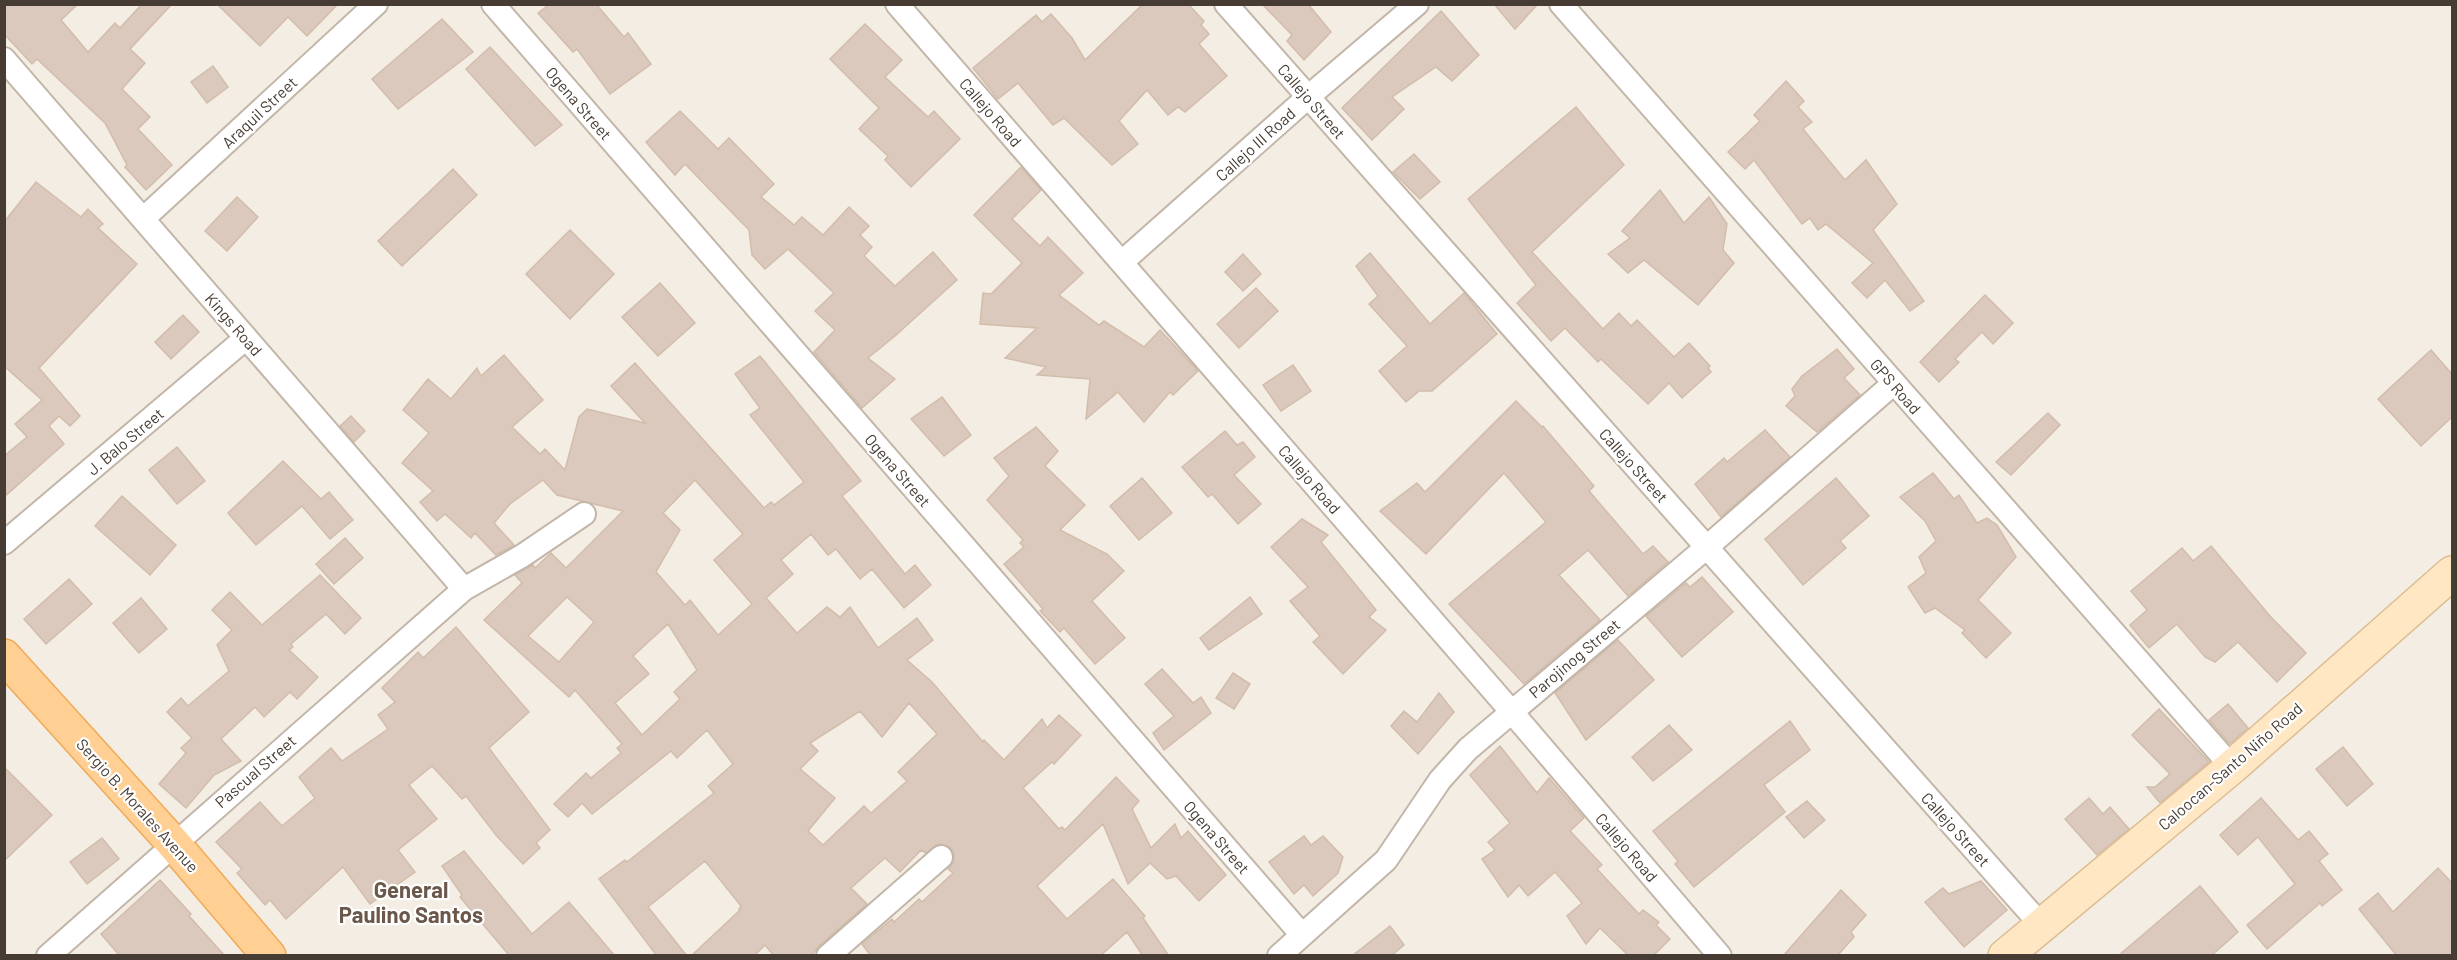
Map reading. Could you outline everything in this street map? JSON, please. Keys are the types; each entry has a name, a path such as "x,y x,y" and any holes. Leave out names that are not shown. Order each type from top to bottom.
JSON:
{"main road":[{"name":"Sergio B. Morales Avenue","path":"4,657 173,843 269,956"}],"street":[{"name":"Araquil Street","path":"142,219 376,4"},
{"name":"Ogena Street","path":"493,4 1302,935"},
{"name":"Callejo Road","path":"897,4 1511,711 1720,956"},
{"name":"Callejo Street","path":"1226,4 2042,925"},
{"name":"Callejo III Road","path":"1122,262 1417,4"},
{"name":"GPS Road","path":"1561,4 2232,766"},
{"name":"Kings Road","path":"4,59 464,589"},
{"name":"J. Balo Street","path":"4,543 246,338"},
{"name":"Parojinog Street","path":"1279,956 1386,860 1440,780 1468,749 1707,547 1894,383"},
{"name":"Pascual Street","path":"48,956 173,843 464,589 522,556 584,514"},
{"name":"Caloocan-Santo Niño Road","path":"2005,956 2232,766 2452,573"},
{"path":"828,956 941,857"}],"building":[{"path":"4,4 78,4 61,20 88,52 115,23 120,28 142,4 172,4 130,49 145,63 122,89 150,117 138,129 172,165 146,190 125,167 127,165 105,123 37,59 32,64 4,34"},
{"path":"217,4 338,4 307,36 288,17 260,46"},
{"path":"550,4 596,4 624,37 628,33 651,64 610,94 577,49 573,52 538,13"},
{"path":"1143,4 1188,4 1204,21 1201,25 1209,34 1199,44 1227,76 1185,112 1178,107 1168,115 1147,90 1119,121 1138,144 1112,165 1064,118 1053,125 1018,83 998,99 973,68 1036,15 1042,22 1051,14 1072,38 1085,60"},
{"path":"1262,4 1308,4 1331,32 1304,60 1287,41 1292,35"},
{"path":"1494,4 1538,4 1515,29"},
{"path":"1441,11 1479,55 1452,81 1436,67 1392,97 1404,109 1372,140 1342,108"},
{"path":"442,19 473,52 398,109 372,79"},
{"path":"865,24 902,60 885,77 928,117 934,111 960,139 911,187 885,160 888,156 859,129 879,108 830,59"},
{"path":"490,47 562,125 535,146 466,69"},
{"path":"213,66 228,87 207,103 191,82"},
{"path":"1786,81 1804,101 1798,107 1812,122 1803,129 1845,180 1866,160 1897,204 1873,230 1924,301 1910,311 1885,280 1867,298 1852,283 1873,263 1826,224 1818,230 1810,218 1802,224 1754,160 1745,169 1728,152 1760,121 1754,115"},
{"path":"1576,107 1624,165 1532,252 1603,329 1619,313 1631,326 1637,320 1674,357 1689,343 1710,366 1708,368 1711,372 1682,398 1669,383 1648,404 1601,359 1598,362 1565,328 1551,341 1517,303 1536,285 1468,199"},
{"path":"680,111 718,149 729,138 774,184 761,197 794,225 802,217 823,235 849,207 869,226 860,235 872,247 864,256 895,286 933,252 957,280 868,358 895,379 862,408 814,352 835,330 815,311 834,293 788,249 765,269 752,255 749,230 685,164 675,175 646,142"},
{"path":"1414,154 1440,182 1420,199 1393,172"},
{"path":"1021,167 1041,190 1012,219 1040,246 1048,237 1083,273 1059,295 1099,325 1104,321 1144,347 1160,330 1198,371 1173,395 1170,392 1144,422 1118,392 1086,419 1090,379 1037,375 1046,367 1005,358 1037,328 980,324 983,293 991,294 1022,263 974,215"},
{"path":"453,169 477,195 402,266 378,241"},
{"path":"36,182 81,217 88,209 103,224 98,228 137,264 39,368 80,416 70,426 59,416 49,426 64,444 4,497 4,456 27,437 15,424 42,400 4,366 4,222"},
{"path":"1660,190 1684,223 1709,197 1727,224 1723,250 1734,263 1698,305 1644,260 1628,273 1608,254 1630,238 1622,231"},
{"path":"237,197 258,217 227,251 205,231"},
{"path":"570,230 614,274 570,319 526,274"},
{"path":"1370,253 1430,324 1464,293 1497,334 1432,391 1419,391 1406,402 1379,371 1407,346 1369,304 1378,296 1356,266"},
{"path":"1243,254 1261,274 1243,291 1225,272"},
{"path":"660,283 695,323 658,356 622,317"},
{"path":"1256,288 1278,311 1239,348 1217,324"},
{"path":"1985,295 2013,323 1993,344 1982,332 1955,359 1959,362 1939,382 1920,362"},
{"path":"183,315 199,332 171,359 155,342"},
{"path":"1837,349 1854,369 1844,378 1860,395 1817,432 1786,406 1795,396 1792,389 1802,376"},
{"path":"2431,350 2452,374 2452,417 2421,446 2378,399"},
{"path":"504,355 543,400 512,427 540,454 545,449 565,470 579,417 587,409 645,423 611,386 635,363 764,508 771,502 774,505 804,482 750,415 760,408 735,374 760,356 861,481 842,496 905,574 915,565 931,585 904,608 872,569 860,579 836,549 828,555 811,534 781,560 793,574 766,598 797,633 827,607 840,617 850,607 878,648 917,618 933,640 907,660 932,682 983,742 984,740 1004,760 1042,719 1047,728 1059,715 1081,735 1054,764 1052,762 1023,788 1059,829 1062,827 1065,830 1116,777 1139,801 1132,809 1151,848 1175,824 1181,838 1188,831 1226,875 1199,901 1176,876 1167,879 1150,863 1128,884 1103,824 1037,886 1067,919 1113,879 1145,916 1143,918 1169,956 1143,956 1127,932 1100,956 871,956 862,944 892,919 894,922 919,899 922,902 953,873 948,869 954,862 954,854 951,848 939,844 926,853 921,850 900,872 885,858 851,888 867,904 819,946 811,956 774,956 765,945 754,956 691,956 740,910 741,906 705,861 648,907 687,956 657,956 599,879 625,860 627,862 714,793 708,786 733,764 707,730 677,758 671,751 592,814 582,803 568,817 554,804 586,773 591,778 621,753 617,748 622,744 575,690 569,697 484,620 522,583 515,575 533,565 535,568 551,553 566,568 623,511 557,495 543,480 510,504 494,523 514,545 496,555 475,533 471,538 445,514 437,521 420,502 433,491 402,463 429,433 403,410 428,379 451,399 477,368 481,376","holes":["695,480 743,534 714,560 752,604 718,635 690,600 685,605 656,572 680,530 663,513","567,597 594,622 559,662 528,636","668,624 697,670 674,692 680,699 642,735 615,703 649,674 633,656","909,703 937,734 898,772 907,781 871,813 864,806 823,845 808,831 835,798 800,769 818,751 810,743 860,711 882,737"]},
{"path":"1293,365 1311,391 1281,411 1263,385"},
{"path":"942,397 971,435 944,456 911,419"},
{"path":"1516,401 1543,426 1594,486 1589,491 1643,554 1653,546 1668,562 1628,596 1588,550 1559,575 1600,620 1524,684 1449,604 1546,522 1504,473 1426,554 1380,511 1417,483 1425,492"},
{"path":"2048,413 2060,425 2011,475 1996,462"},
{"path":"351,416 365,431 354,442 340,426"},
{"path":"1036,427 1058,451 1045,466 1085,505 1060,530 1107,554 1124,571 1092,601 1125,638 1095,664 1064,628 1060,632 1040,611 1043,609 1004,564 1024,547 1020,543 1023,540 987,500 1009,476 994,458"},
{"path":"1765,430 1790,457 1721,517 1695,484 1724,458 1727,462"},
{"path":"1225,431 1237,445 1243,442 1255,457 1234,475 1261,504 1238,524 1212,494 1208,497 1182,467"},
{"path":"177,447 205,481 177,504 149,470"},
{"path":"283,461 321,499 329,492 353,520 330,539 302,506 256,545 228,513"},
{"path":"1933,473 1954,499 1959,495 1977,523 1987,518 1997,525 2016,557 1978,600 2011,633 1986,658 1962,633 1965,630 1935,608 1925,613 1908,587 1926,573 1919,557 1936,541 1925,521 1900,497"},
{"path":"1142,478 1172,513 1139,540 1110,506"},
{"path":"1836,478 1869,516 1840,541 1846,548 1803,585 1765,539"},
{"path":"122,496 176,545 150,575 95,526"},
{"path":"1302,519 1328,535 1321,542 1376,610 1369,617 1386,630 1343,674 1313,642 1320,636 1290,601 1308,587 1271,547"},
{"path":"345,538 363,558 334,584 316,564"},
{"path":"2211,546 2270,616 2306,653 2277,682 2238,642 2215,662 2205,657 2177,624 2149,648 2130,625 2147,610 2131,591 2182,548 2193,561"},
{"path":"320,575 361,618 345,634 326,614 291,644 293,647 289,650 318,677 297,699 290,692 264,717 255,707 221,739 241,761 214,775 186,808 159,784 186,753 181,748 192,738 167,712 181,698 188,706 229,671 217,645 232,630 212,610 230,592 262,625"},
{"path":"1702,577 1733,612 1682,657 1646,616 1686,583 1690,587"},
{"path":"69,579 92,604 46,644 24,619"},
{"path":"1250,597 1262,614 1209,650 1200,638"},
{"path":"141,598 167,629 139,653 113,623"},
{"path":"456,627 529,712 489,748 550,830 536,843 540,848 523,864 496,835 466,796 462,799 432,766 409,785 437,819 398,850 415,872 370,904 343,867 286,919 270,900 265,905 237,873 242,869 216,842 260,802 282,826 315,798 299,777 331,748 342,761 388,729 378,715 395,702 382,688 418,652 423,658"},
{"path":"1618,640 1654,680 1586,740 1555,693"},
{"path":"1162,669 1193,703 1201,697 1211,713 1164,750 1153,733 1174,716 1145,684"},
{"path":"1233,673 1250,684 1234,709 1216,698"},
{"path":"1439,693 1454,712 1418,754 1391,726 1404,711 1417,722"},
{"path":"2228,704 2248,728 2230,744 2209,720"},
{"path":"2159,709 2209,762 2160,803 2147,787 2155,787 2170,774 2132,735"},
{"path":"1790,721 1810,750 1764,785 1785,812 1694,887 1675,864 1678,861 1653,831"},
{"path":"1669,725 1692,750 1653,781 1632,757"},
{"path":"1500,746 1537,793 1549,778 1584,818 1570,831 1602,865 1597,869 1639,914 1643,910 1659,922 1656,925 1670,939 1653,956 1629,956 1600,928 1586,944 1567,916 1582,903 1555,872 1528,896 1519,885 1508,897 1482,859 1495,850 1488,842 1510,823 1470,775"},
{"path":"2343,747 2373,784 2347,806 2316,769"},
{"path":"4,767 52,815 4,861"},
{"path":"2089,798 2103,814 2110,807 2129,829 2097,855 2065,819"},
{"path":"2261,798 2298,840 2309,831 2328,854 2319,861 2342,890 2322,906 2320,903 2267,949 2247,925 2295,884 2258,837 2238,855 2220,835"},
{"path":"1807,801 1825,820 1804,838 1786,817"},
{"path":"1304,836 1311,845 1323,836 1343,857 1338,873 1313,896 1304,885 1294,894 1269,862"},
{"path":"102,838 119,859 87,884 70,862"},
{"path":"464,851 532,934 569,902 615,956 507,956 508,954 460,897 462,895 442,866"},
{"path":"2438,868 2452,883 2452,956 2397,956 2359,909 2378,893 2393,912"},
{"path":"160,880 225,956 120,956 101,934"},
{"path":"1981,881 2007,910 1964,947 1925,902 1943,888 1949,894"},
{"path":"2200,886 2238,932 2211,956 2118,956"},
{"path":"1841,890 1866,915 1851,932 1854,937 1837,956 1783,956"},
{"path":"1390,926 1404,945 1391,956 1352,956"}],"district":[{"name":"General Paulino Santos","path":"411,902"}]}
